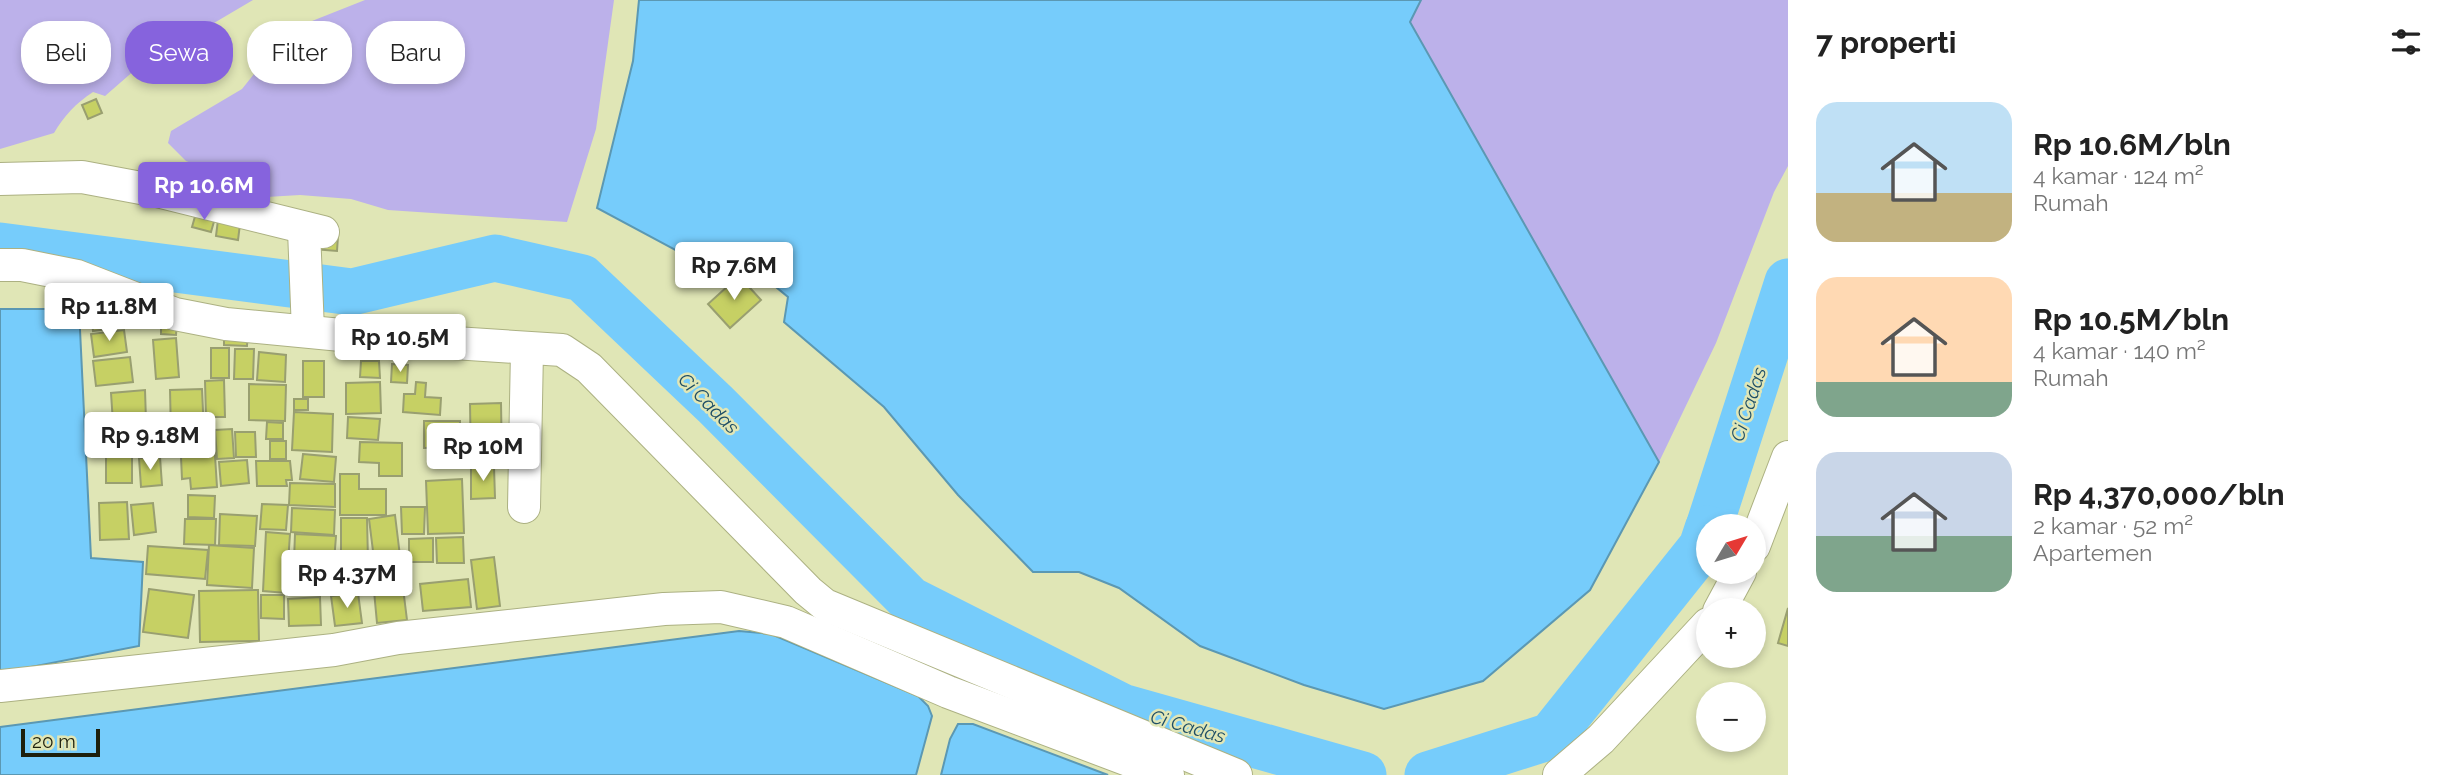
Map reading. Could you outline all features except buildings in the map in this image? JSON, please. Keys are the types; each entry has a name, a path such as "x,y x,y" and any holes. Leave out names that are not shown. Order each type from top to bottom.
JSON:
{"street":[{"path":"0,179 82,177 157,191 314,231 307,307"},
{"path":"0,265 77,276 175,314 199,319 307,307 527,350 562,350 579,359 808,592 825,605 1236,775"},
{"path":"524,507 527,350"},
{"path":"1766,515 1788,457"},
{"path":"0,686 334,650 398,638 664,609 721,607 786,622 947,692 1168,775"},
{"path":"1559,775 1601,739 1696,637"}],"shaded area":[{"path":"0,0 253,0 217,21 125,21 125,79 105,96 93,92 81,101 54,133 0,149"},
{"path":"365,0 614,0 596,129 567,222 388,210 351,199 300,195 250,198 238,193 220,174 186,161 168,143 171,131 242,89 247,83 352,84 352,21 312,21"},
{"path":"1421,0 1788,0 1788,166 1774,192 1716,343 1659,462 1410,22"}],"water":[{"path":"639,0 1421,0 1410,22 1659,462 1590,590 1483,681 1384,709 1304,685 1200,646 1119,588 1079,572 1033,572 958,495 884,407 784,322 788,297 737,255 711,269 597,208 633,61"},
{"path":"0,309 79,309 91,558 143,562 139,646 0,673"},
{"path":"739,631 771,634 918,696 928,706 932,716 916,775 0,775 0,727"},
{"path":"958,724 973,724 1108,775 941,775 950,739"}],"waterway":[{"name":"Ci Cadas","path":"0,246 352,292 495,258 582,278 716,405 910,600 1122,707 1363,775"},
{"name":"Ci Cadas","path":"1713,514 1788,282"},
{"name":"Ci Cadas","path":"1428,775 1551,736 1696,555"}]}
